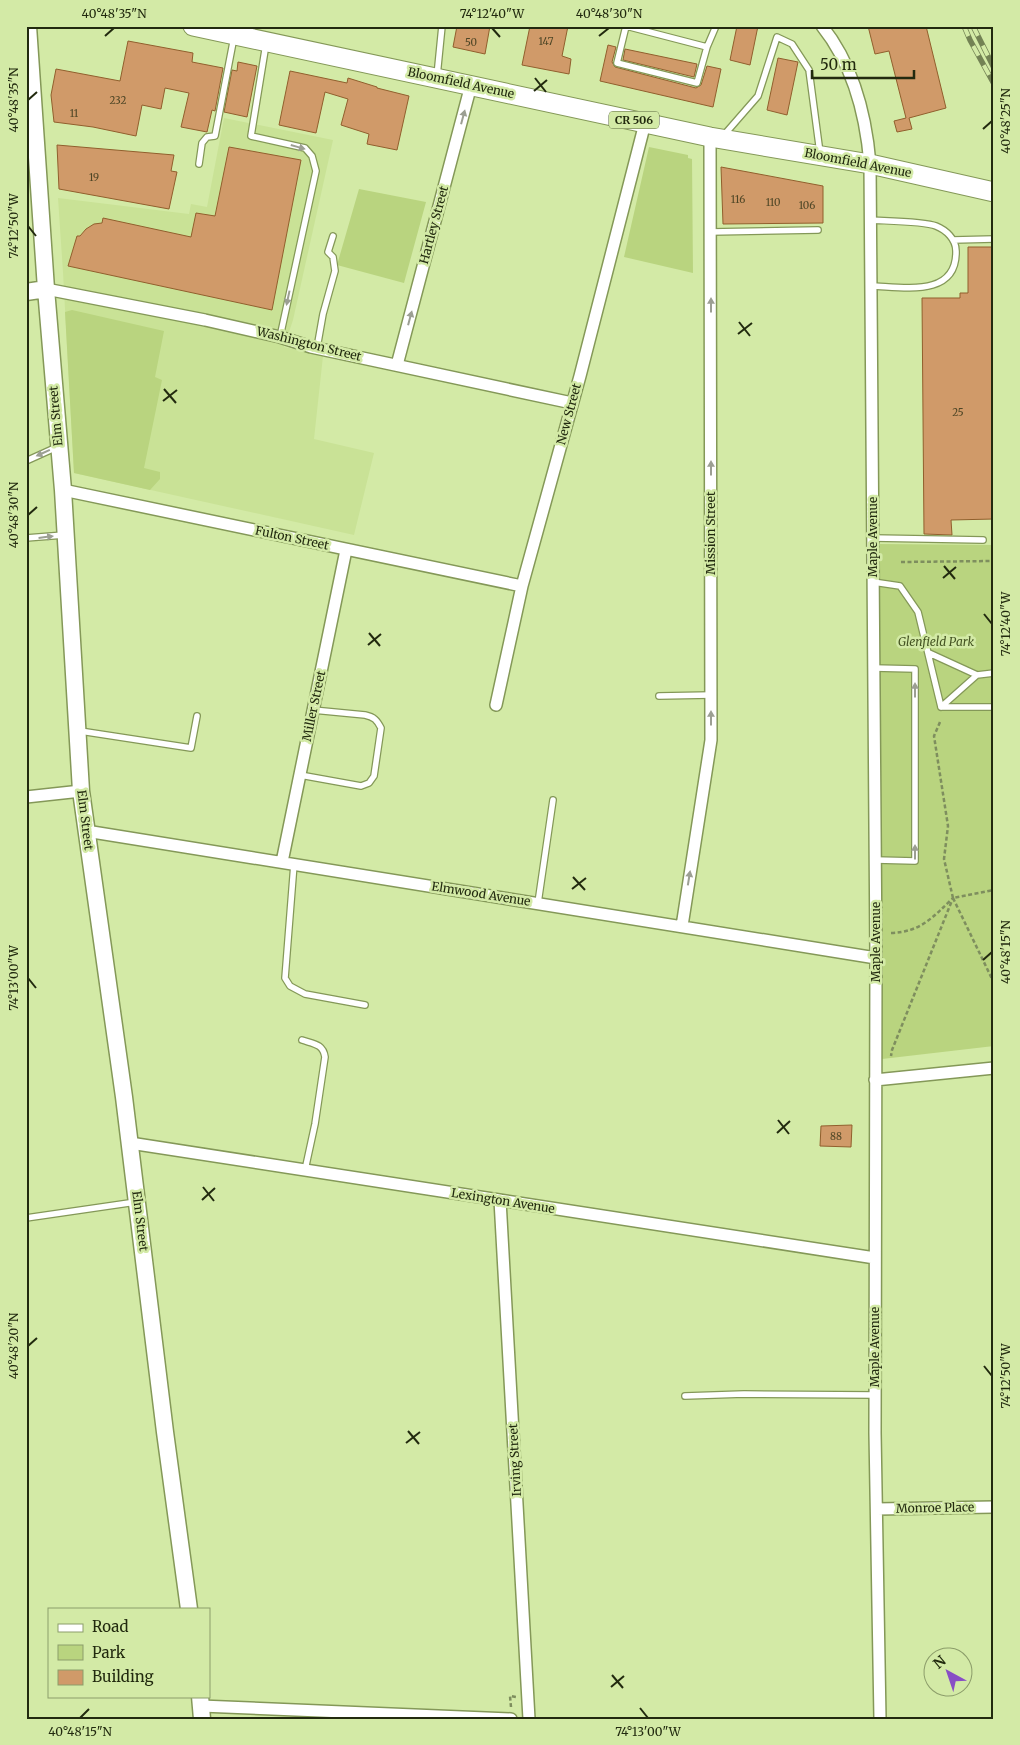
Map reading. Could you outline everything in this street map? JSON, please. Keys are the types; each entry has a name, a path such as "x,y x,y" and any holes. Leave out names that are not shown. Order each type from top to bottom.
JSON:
{"main road":[{"name":"Bloomfield Avenue","path":"193,26 716,138 870,164 994,192"}],"street":[{"name":"Elm Street","path":"28,26 46,289 63,490 81,790 138,1202 165,1432 189,1608"},
{"name":"Maple Avenue","path":"822,26 840,54 856,88 867,134 870,164 876,860 875,1395 880,1719"},
{"name":"Hartley Street","path":"397,365 471,85"},
{"name":"New Street","path":"496,705 522,586 645,123"},
{"name":"Mission Street","path":"682,926 711,740 710,232 716,138"},
{"path":"26,292 46,289"},
{"name":"Washington Street","path":"46,289 157,310 280,337 317,348 572,403"},
{"name":"Fulton Street","path":"63,490 522,586"},
{"name":"Miller Street","path":"282,862 346,550"},
{"path":"26,797 81,790"},
{"name":"Elmwood Avenue","path":"86,831 876,958"},
{"path":"875,1080 994,1068"},
{"name":"Lexington Avenue","path":"130,1143 875,1258"},
{"name":"Irving Street","path":"500,1200 529,1719"},
{"name":"Monroe Place","path":"876,1509 994,1507"},
{"path":"201,1707 511,1719"}],"lane":[{"path":"437,78 442,26"},
{"path":"707,47 626,26 617,63 697,83 707,47 716,26"},
{"path":"199,164 202,143 207,137 215,136 235,35"},
{"path":"716,138 758,96 777,37 792,44 809,70 820,156"},
{"path":"266,42 251,136 305,148 312,156 316,171 280,337"},
{"path":"870,220 934,225 946,232 956,244 956,262 948,278 928,287 871,286"},
{"path":"710,232 818,230"},
{"path":"317,348 323,314 335,271 333,258 328,252 333,236"},
{"path":"953,240 994,239"},
{"path":"26,461 59,446"},
{"path":"26,538 65,535"},
{"path":"873,538 983,540"},
{"path":"873,582 900,586 918,612 941,707"},
{"path":"929,654 977,674 994,673"},
{"path":"874,668 915,669 915,861 876,860"},
{"path":"941,707 977,674"},
{"path":"659,696 711,695"},
{"path":"941,707 994,707"},
{"path":"300,775 361,786 369,783 374,776 381,728 378,721 366,715 313,710"},
{"path":"78,730 191,748 197,716"},
{"path":"538,904 553,800"},
{"path":"294,864 285,978 290,986 305,994 366,1006"},
{"path":"302,1040 319,1045 324,1049 325,1057 315,1124 305,1170"},
{"path":"26,1218 138,1202"},
{"path":"685,1396 744,1394 875,1395"}],"path":[{"path":"901,562 994,561"},
{"path":"940,722 934,736 948,826 944,859 953,898 994,983"},
{"path":"891,933 901,933 925,924 953,898 994,890"},
{"path":"891,1056 953,898"}],"shaded area":[{"path":"224,118 333,140 293,320 284,347 323,356 314,439 374,453 354,535 74,473 58,198 189,214 191,204 207,207"}],"green space":[{"path":"649,147 688,155 688,158 692,159 693,273 624,257"},
{"path":"359,189 426,202 404,283 337,265"},
{"path":"72,310 164,331 155,377 162,380 144,468 160,472 160,479 150,490 74,473 65,312"},
{"name":"Glenfield Park","path":"878,544 994,545 994,1046 882,1059"}],"building":[{"path":"457,26 490,26 485,54 453,47"},
{"path":"530,26 568,26 562,56 571,59 569,74 522,65"},
{"path":"737,26 758,26 750,65 730,60"},
{"path":"868,26 926,26 946,108 909,118 912,129 897,132 894,121 906,118 889,51 875,54"},
{"path":"128,41 193,53 192,62 223,68 215,111 212,110 207,132 181,127 189,93 165,88 161,109 142,105 136,136 93,127 54,122 51,95 56,69 120,81"},
{"path":"608,45 616,47 612,62 615,67 696,88 701,85 707,66 721,69 713,107 600,81"},
{"path":"625,49 697,64 694,77 623,60"},
{"path":"778,58 798,62 787,115 767,110"},
{"path":"238,62 257,66 247,117 224,112 232,70 237,71"},
{"path":"290,71 347,83 348,78 409,96 397,150 367,144 369,134 341,125 348,99 325,92 316,133 279,125"},
{"path":"57,145 174,155 171,171 177,172 169,209 59,189"},
{"path":"229,147 301,160 272,310 68,266 77,236 80,236 94,224 102,223 103,218 191,237 196,213 215,216"},
{"path":"721,167 823,186 823,223 723,224"},
{"path":"968,247 994,247 994,519 951,520 952,535 924,534 922,298 960,298 960,293 968,293"},
{"path":"852,1125 851,1147 820,1146 821,1126"}],"railway":[{"path":"964,26 994,84"},
{"path":"973,26 994,68"}]}
